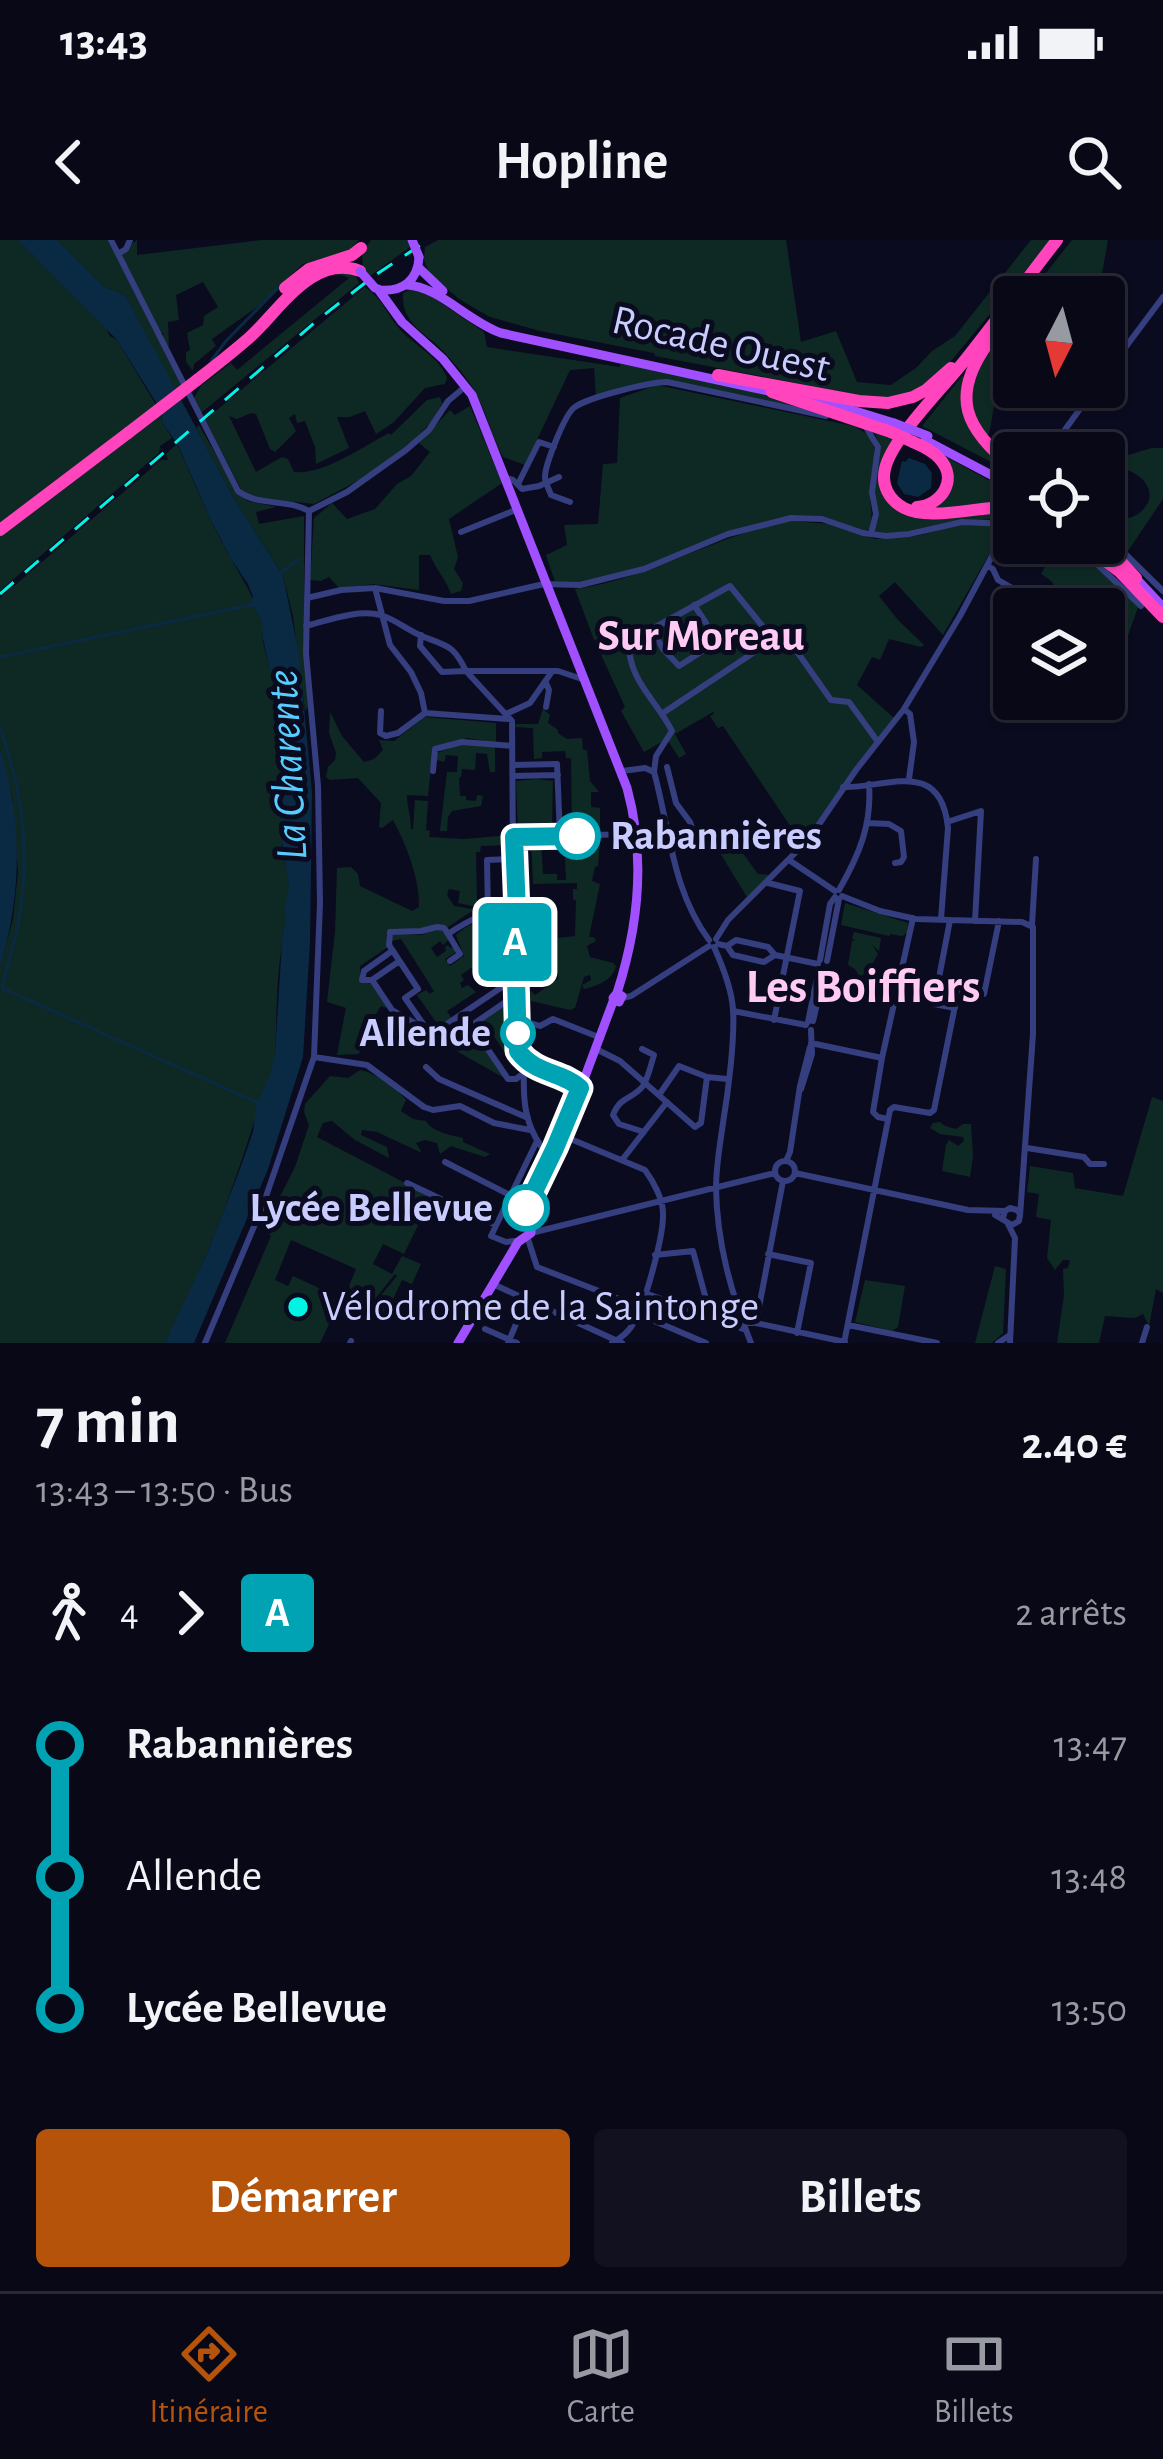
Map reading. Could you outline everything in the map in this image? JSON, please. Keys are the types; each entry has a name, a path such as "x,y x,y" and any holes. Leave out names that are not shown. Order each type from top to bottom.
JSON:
{"highway":[{"path":"1037,276 1062,240"},
{"path":"1034,276 1062,240"},
{"path":"217,365 298,276 352,255 363,244"},
{"path":"0,530 217,365 308,280 336,269 360,271"},
{"path":"718,375 860,401 901,400 926,390 993,324"},
{"path":"993,328 900,440 887,462 884,482 902,507 919,513 993,515"},
{"path":"772,392 893,428 926,442 945,466 947,477 944,492 930,505 907,505 892,491 888,475 895,455 914,430 993,329"},
{"path":"993,335 969,377 966,397 971,422 993,449"},
{"path":"1110,564 1163,613"},
{"path":"1119,564 1136,578"}],"main road":[{"path":"412,240 419,263 397,297 416,335"},
{"path":"363,244 358,256 360,271 462,386 506,478 622,771 638,834 637,905 618,998 583,1086"},
{"name":"Rocade Ouest","path":"419,263 455,302 495,325 844,406 893,428"},
{"path":"376,288 404,286"},
{"name":"Rocade Ouest","path":"404,286 431,290 490,329 772,392"},
{"path":"926,442 993,474"},
{"path":"1136,578 1163,613"},
{"path":"456,1343 521,1234 618,998"},
{"path":"456,1343 521,1234"}],"street":[{"path":"114,247 126,249 130,240"},
{"path":"114,247 238,491 257,501 296,505 309,512"},
{"path":"1125,348 1163,297"},
{"path":"570,502 556,499 545,471 567,415 574,406 656,382 820,414 867,429 878,447 871,535"},
{"path":"309,512 347,492 406,450 429,430 462,386"},
{"path":"518,484 539,442 554,447"},
{"path":"506,478 529,489 560,477"},
{"path":"461,532 518,508"},
{"path":"206,1343 257,1222 314,1057 320,903 318,786 306,626 309,512"},
{"path":"307,598 375,588 469,601 548,585 580,585 667,562 728,534 783,519 822,519 871,535 909,534 993,518"},
{"path":"1125,554 1163,591"},
{"path":"716,944 728,920 809,839 904,709 993,555"},
{"path":"1097,564 1141,606"},
{"path":"988,566 998,580 1013,588"},
{"path":"752,1343 727,1277 716,1187 733,1011 716,944 684,897 671,849 655,775 656,756 672,731 637,681 628,653 652,629 730,586 773,639"},
{"path":"375,588 390,645 411,672 425,713"},
{"path":"652,629 680,666 715,644 694,605"},
{"path":"306,626 381,615 457,653 466,670 508,716 515,940"},
{"path":"421,635 420,646 442,672 553,671 585,678"},
{"path":"663,713 773,639 786,636 831,700 849,703 878,742"},
{"path":"381,711 380,733 386,736 398,734 425,713 496,720 530,703 553,671"},
{"path":"545,682 550,690 546,707"},
{"path":"904,709 914,731 909,780"},
{"path":"433,771 435,749 462,742 512,746"},
{"path":"513,765 557,764 560,836"},
{"path":"622,771 645,768 655,775"},
{"path":"655,775 668,771 676,802 696,838 688,846 671,849"},
{"path":"512,776 558,775"},
{"path":"843,788 909,780 934,793 942,805 947,822 946,920 934,1004 955,1008"},
{"path":"775,1173 790,1152 812,1054 809,1024 838,895 868,823 869,784"},
{"path":"947,822 982,811 975,921"},
{"path":"868,823 889,824 902,834 904,857 895,863"},
{"path":"514,837 638,834"},
{"path":"488,913 488,860 513,859"},
{"path":"998,1343 1010,1339 1019,1241 1011,1217 1022,1198 1027,1148 1036,859"},
{"path":"788,860 838,895 880,911 913,918 1032,925"},
{"path":"767,882 800,891 774,1020"},
{"path":"515,894 518,1051 526,1069 523,1100 530,1130 539,1144 491,1236 546,1229 775,1173"},
{"path":"448,934 473,917 512,913"},
{"path":"888,1119 873,1112 913,918"},
{"path":"937,987 985,993 999,921"},
{"path":"428,1031 405,998 418,989 389,945 390,932 444,928 460,954 450,961"},
{"path":"618,998 631,996 716,944 736,940 822,965"},
{"path":"716,944 734,955 764,962 775,955"},
{"path":"392,951 364,970 362,980 372,980 399,961"},
{"path":"372,980 392,1010 435,1032 517,977"},
{"path":"645,1294 745,1327 756,1323 844,1343 888,1119 894,1107 934,1110 958,991"},
{"path":"472,1025 517,994"},
{"path":"733,1011 809,1024"},
{"path":"464,1014 508,1078 516,1079 526,1069"},
{"path":"517,1019 540,1026 553,1019 601,1038"},
{"path":"811,1045 882,1058"},
{"path":"642,1049 654,1055 644,1083 619,1103 613,1115 619,1124 644,1132"},
{"path":"600,1051 620,1061 693,1126 699,1126 707,1077"},
{"path":"314,1057 367,1065 433,1111 460,1106 494,1124 530,1130"},
{"path":"426,1066 439,1079 528,1118"},
{"path":"658,1095 679,1066 728,1079"},
{"path":"526,1069 583,1086"},
{"path":"622,1160 667,1102"},
{"path":"494,1284 617,1342 632,1328 664,1217 662,1201 647,1172 563,1135"},
{"path":"1027,1148 1104,1164"},
{"path":"786,1161 795,1173"},
{"path":"445,1162 510,1195"},
{"path":"775,1173 783,1181"},
{"path":"795,1173 1011,1217"},
{"path":"783,1181 795,1173"},
{"path":"756,1323 783,1181"},
{"path":"407,1183 496,1226"},
{"path":"521,1234 537,1267 706,1343"},
{"path":"655,1255 693,1251 707,1304 702,1314"},
{"path":"768,1254 811,1263 790,1343"},
{"path":"485,1329 511,1342 527,1298"},
{"path":"848,1325 900,1340 937,1343"},
{"path":"1142,1343 1147,1327"}],"green space":[{"path":"0,240 18,240 106,328 156,405 0,525"},
{"path":"57,240 110,240 118,254 137,240 137,255 262,240 359,240 348,251 303,264 257,307 212,339 216,346 194,364 193,371 186,362 187,333 203,325 204,316 218,307 203,282 176,295 179,320 168,322 169,347 159,333 183,387 176,393 125,295 104,287"},
{"path":"371,240 407,240 410,247 370,276 363,271 362,253"},
{"path":"438,240 786,240 801,342 836,331 857,382 891,385 916,368 955,336 993,288 993,310 937,378 914,393 886,400 655,356 490,317 429,273 425,247"},
{"path":"1031,240 1051,240 1021,276 1002,276"},
{"path":"1072,240 1108,240 1102,276 1044,276"},
{"path":"354,273 359,283 201,413 194,398 201,386 231,363 237,370 349,278 333,276"},
{"path":"365,287 404,334 438,363 447,378 445,384 425,388 376,434 365,411 337,417 349,448 316,464 305,421 297,423 295,414 289,418 296,431 275,452 256,414 229,416 256,472 282,457 294,472 330,465 391,435 427,400 440,397 442,403 432,421 363,478 314,504 256,498 242,491 205,420"},
{"path":"412,289 428,294 484,332 487,347 719,382 825,413 665,380 596,397 594,368 570,370 525,465 503,457 470,383 410,320 403,293"},
{"path":"993,341 994,408 986,442 968,399"},
{"path":"962,376 966,378 966,415 993,446 993,463 922,426"},
{"path":"657,385 864,432 875,452 870,529 834,521 775,519 596,581 556,585 546,555 567,545 564,525 598,524 603,464 617,463 620,398"},
{"path":"470,406 502,483 449,519 461,591 451,594 430,555 419,555 419,590 373,584 340,589 329,577 310,580 314,518 332,503 347,519 375,509 430,452 419,443 450,410 455,415"},
{"path":"161,412 172,438 160,446 159,453 0,591 0,536"},
{"path":"199,425 239,495 276,507 256,512 259,524 304,516 305,711 283,576 233,497 196,428"},
{"path":"873,430 898,439 884,463 889,504 993,513 993,519 953,521 894,534 875,532 877,438"},
{"path":"177,444 259,612 274,687 289,892 274,1061 218,1227 165,1343 0,1343 0,967 13,919 18,872 12,796 0,749 0,598 161,460 168,460 166,454"},
{"path":"1163,448 1163,499 1128,551 1125,520 1145,507 1149,493 1143,480 1125,470 1125,456"},
{"path":"941,454 993,482 993,507 933,511 944,497"},
{"path":"793,521 829,524 875,539 917,536 958,525 993,525 993,548 943,635 895,582 879,596 924,645 889,639 880,660 872,657 857,685 894,718 809,839 801,842 723,726 718,728 710,716 713,712 675,734 686,754 679,758 667,739 644,752 621,711 625,707 575,589 631,576"},
{"path":"1047,564 1094,564 1120,588 1055,588 1041,574"},
{"path":"1125,594 1138,607 1125,644"},
{"path":"543,709 558,733 567,739 582,738 590,781 599,792 591,792 591,807 600,808 600,830 572,830 571,758 566,758 565,751 542,752 542,758 534,759 533,728 515,727 538,724"},
{"path":"330,712 364,762 383,750 379,740 394,741 425,717 496,723 496,743 467,738 433,749 428,796 407,795 411,829 415,800 428,801 429,837 510,835 509,856 503,856 505,845 481,846 476,852 477,905 484,906 482,910 458,903 460,891 449,889 447,895 454,906 472,911 448,927 449,931 436,924 391,930 386,935 388,947 360,966 360,980 371,984 387,1008 381,1006 373,1019 377,1032 358,1054 337,1055 346,1008 327,1002 337,868 351,867 360,886 412,911 419,907 419,896 393,820 379,827 381,803 358,778 326,777 336,753 329,733"},
{"path":"462,744 495,746 495,772 490,772 487,754 476,753 475,770 462,769 460,796 476,801 477,795 483,796 481,806 452,811 447,831 440,831 447,772 457,772 458,756 446,755 444,762 437,760 437,753"},
{"path":"516,781 553,781 552,831 518,831"},
{"path":"744,819 759,821 762,831 751,834 748,841 742,839 739,848 758,874 769,875 747,897 717,848 731,846"},
{"path":"564,839 600,840 592,881 600,884 589,937 596,941 587,946 590,957 616,966 608,979 584,989 582,985 591,980 590,975 584,977 575,1008 570,1010 527,1000 526,993 535,995 558,979 558,938 575,936 573,889 577,883 533,884 531,840 541,840 543,874 566,880"},
{"path":"845,903 908,923 907,933 889,936 841,925"},
{"path":"506,918 500,920 500,947 461,975 462,988 468,985 476,992 447,1011 452,1019 434,1030 436,1022 417,995 434,991 401,939 391,941 393,933 442,931 449,939 431,948 437,957 448,945 453,947 456,952 445,959 450,966 464,956 456,935 479,922"},
{"path":"854,932 881,938 879,951 872,945 878,954 860,977 848,965"},
{"path":"507,1002 514,1005 514,1051 523,1071 518,1071 481,1018"},
{"path":"464,1018 506,1079 430,1036"},
{"path":"360,1070 396,1090 406,1100 401,1111 413,1119 490,1154 485,1157 451,1146 440,1154 437,1143 425,1140 416,1143 422,1153 362,1130 361,1135 387,1147 389,1158 332,1121 323,1123 317,1137 432,1197 404,1254 383,1244 373,1264 392,1274 402,1256 421,1264 412,1284 402,1280 384,1318 368,1311 395,1274 363,1314 349,1286 356,1269 291,1240 275,1280 288,1286 293,1276 332,1294 337,1301 320,1343 225,1343 271,1236 270,1216 295,1167 309,1125 305,1104 330,1076 348,1078"},
{"path":"1152,1097 1163,1101 1163,1293 1156,1289 1149,1326 1143,1314 1105,1316 1099,1343 1057,1343 1063,1269 1070,1260 1063,1260 1055,1270 1047,1258 1051,1220 1036,1217 1039,1194 1027,1192 1030,1166 1073,1173 1075,1188 1123,1196"},
{"path":"940,1122 956,1129 971,1124 970,1177 942,1171 949,1140 958,1146 964,1141 930,1128"},
{"path":"995,1266 1006,1269 1003,1333 992,1343 975,1343"},
{"path":"865,1280 905,1286 898,1327 892,1331 855,1322"}],"water":[{"name":"La Charente","path":"18,240 57,240 104,287 125,295 233,497 283,576 299,654 312,793 303,1057 268,1169 194,1343 165,1343 237,1177 275,1053 289,888 281,835 283,786 275,692 262,622 249,606 253,597 248,584 162,422 162,412 117,340"},
{"path":"909,458 925,464 932,473 931,488 918,497 904,494 897,483 902,461"},
{"path":"0,749 13,803 17,858 13,913 0,967"}],"waterway":[{"path":"211,361 282,284"},
{"path":"281,573 299,559"},
{"path":"0,657 251,605"},
{"path":"0,728 19,800 24,849 22,899 2,988 260,1104"}],"railway":[{"path":"0,594 320,318 428,240"}],"bus line":[{"name":"A","path":"526,1208 580,1085 529,1065 518,1051 514,837 577,836"}],"place":[{"name":"Rabannières","path":"577,836"},
{"name":"Allende","path":"518,1033"},
{"name":"Lycée Bellevue","path":"526,1208"},
{"name":"Vélodrome de la Saintonge","path":"298,1307"}],"district":[{"name":"Sur Moreau","path":"701,636"},
{"name":"Les Boiffiers","path":"863,988"}]}
